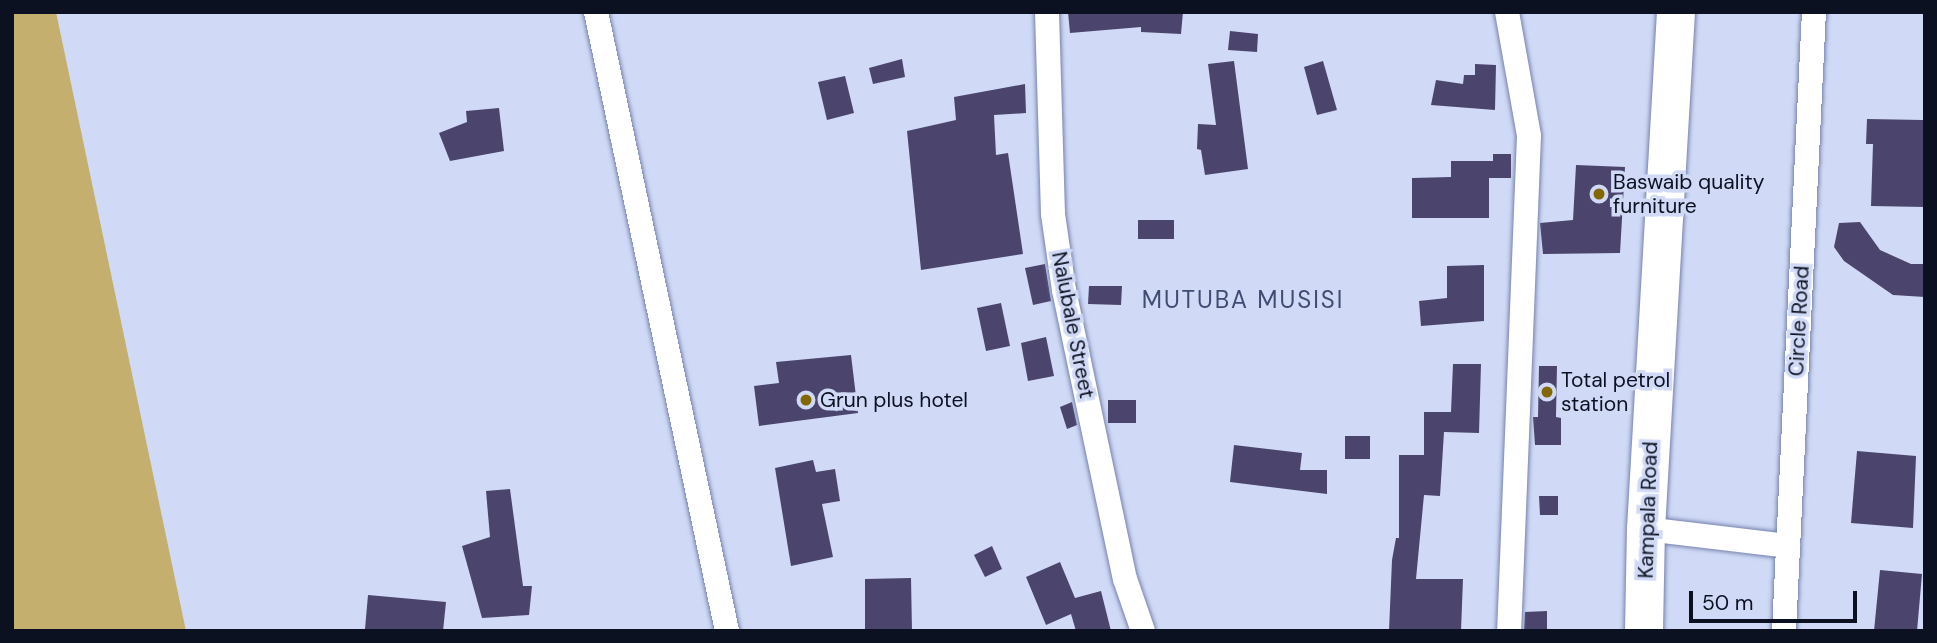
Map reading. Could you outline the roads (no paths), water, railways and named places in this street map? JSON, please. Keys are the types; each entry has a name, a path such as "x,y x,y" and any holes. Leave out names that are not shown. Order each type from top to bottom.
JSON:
{"main road":[{"name":"Kampala Road","path":"1644,631 1646,529 1676,12"}],"street":[{"path":"596,12 727,631"},
{"name":"Nalubale Street","path":"1047,12 1053,214 1064,290 1125,579 1143,631"},
{"path":"1507,12 1528,136 1509,631"},
{"name":"Circle Road","path":"1784,631 1814,12"},
{"path":"1646,529 1788,546"}],"place":[{"name":"Baswaib quality furniture","path":"1599,194"},
{"name":"Total petrol station","path":"1547,392"},
{"name":"Grun plus hotel","path":"806,400"}],"district":[{"name":"MUTUBA MUSISI","path":"1243,300"}]}
